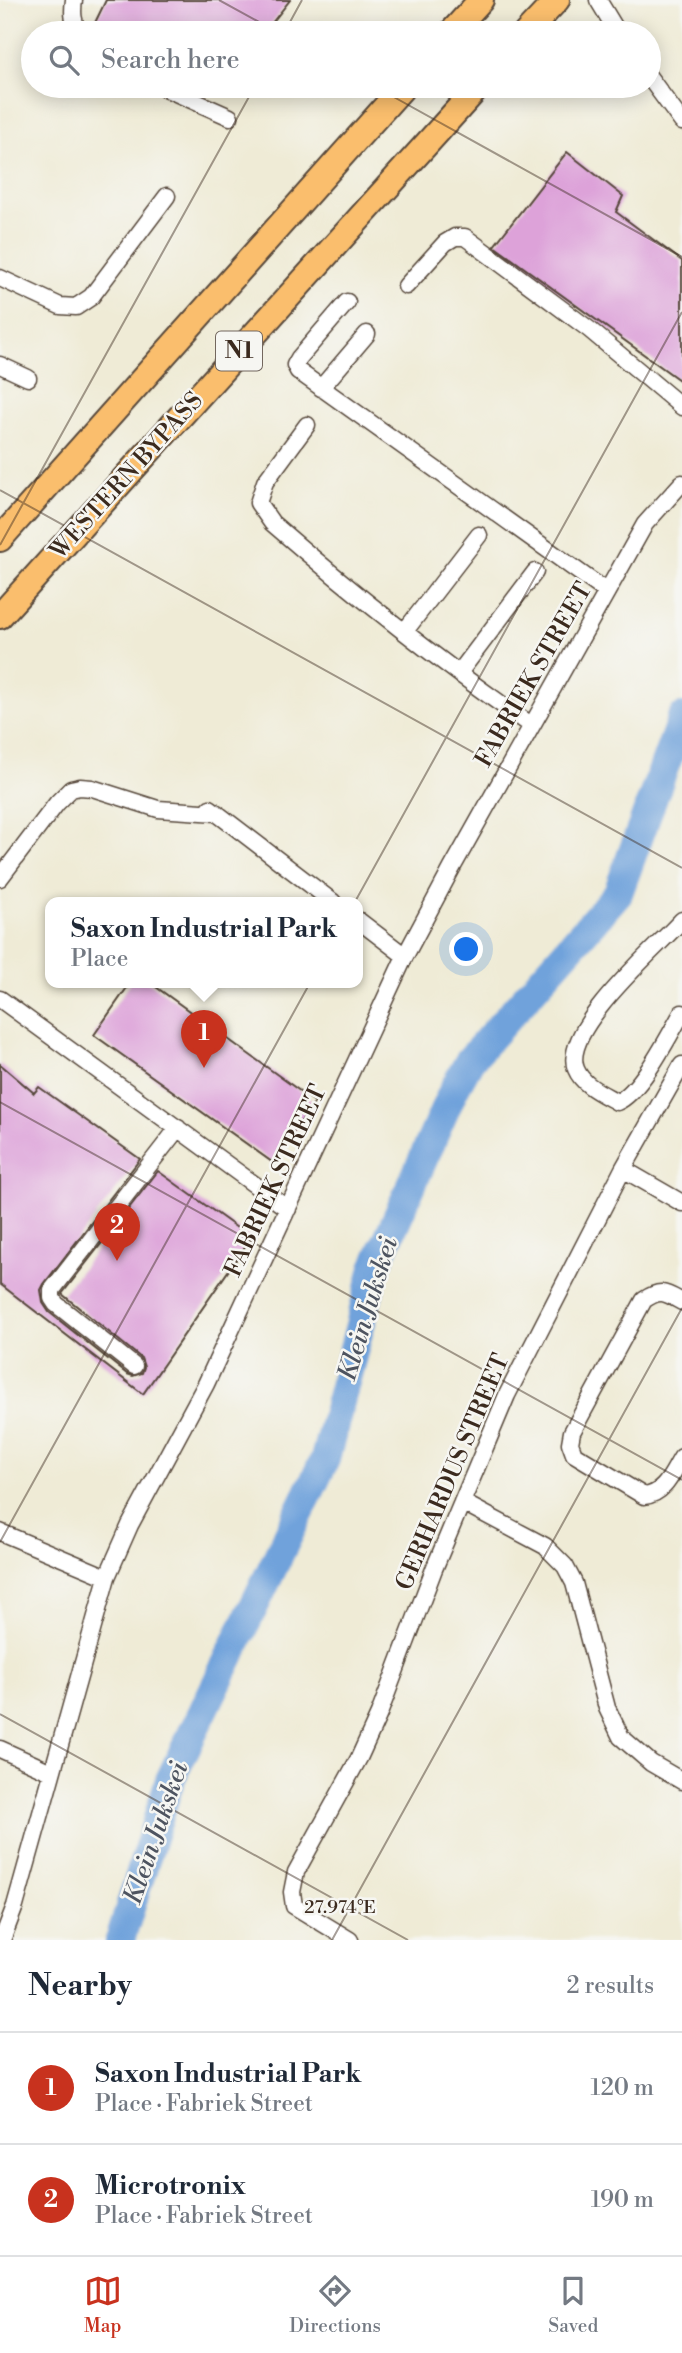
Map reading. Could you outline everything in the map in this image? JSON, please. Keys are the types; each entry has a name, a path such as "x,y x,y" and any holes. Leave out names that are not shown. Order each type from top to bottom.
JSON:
{"highway":[{"path":"463,21 481,0"},
{"path":"537,21 557,0"},
{"name":"N1","path":"0,539 393,98"},
{"name":"WESTERN BYPASS","path":"0,616 468,98"}],"street":[{"path":"74,0 74,21"},
{"path":"598,0 611,21"},
{"path":"661,93 682,122"},
{"path":"187,98 230,117"},
{"path":"0,278 60,306 76,307 90,298 167,196"},
{"path":"406,286 445,243 455,237 466,237 590,330 682,407"},
{"path":"347,302 295,365 298,371 607,592"},
{"path":"321,388 367,334"},
{"path":"0,365 28,379"},
{"path":"307,425 265,482 258,503 272,523 405,631 531,725"},
{"name":"FABRIEK STREET","path":"2,1940 9,1925 107,1577 130,1525 206,1384 405,956 645,524 682,483"},
{"path":"405,631 479,535"},
{"path":"459,673 535,572"},
{"path":"0,878 57,803 71,789 80,787 92,788 158,809 212,809 327,897"},
{"path":"682,920 591,1016 576,1045 575,1069 585,1083 605,1095 617,1102 626,1099 651,1065 682,1013"},
{"path":"363,924 405,956"},
{"path":"0,999 288,1209"},
{"name":"GERHARDUS STREET","path":"350,1940 294,1906 292,1892 296,1872 359,1758 374,1725 434,1569 507,1395 623,1169 682,1065"},
{"path":"134,1366 56,1304 52,1298 52,1290 178,1128"},
{"path":"623,1169 682,1203"},
{"path":"682,1302 665,1293 654,1293 644,1300 572,1432 570,1443 574,1454 645,1496 654,1495 664,1487 682,1457"},
{"path":"462,1502 545,1546 565,1566 574,1583 607,1708 621,1737 651,1763 682,1782"},
{"path":"0,1531 107,1577"},
{"path":"0,1749 51,1773"}],"building":[{"path":"106,0 290,0 273,21 96,21"},
{"path":"567,152 623,196 616,212 682,261 682,382 494,246"},
{"path":"127,988 157,988 315,1102 272,1162 94,1035"},
{"path":"0,1064 34,1093 39,1087 140,1159 41,1290 43,1303 49,1312 127,1374 133,1376 142,1373 144,1367 141,1358 62,1294 158,1171 251,1238 143,1394 0,1284"}],"waterway":[{"name":"Klein Jukskei","path":"120,1940 170,1780 325,1459 375,1268 454,1089 470,1060 618,893 682,718"}],"place":[{"name":"Saxon Industrial Park","path":"204,1068"},
{"name":"Microtronix","path":"117,1261"}]}
